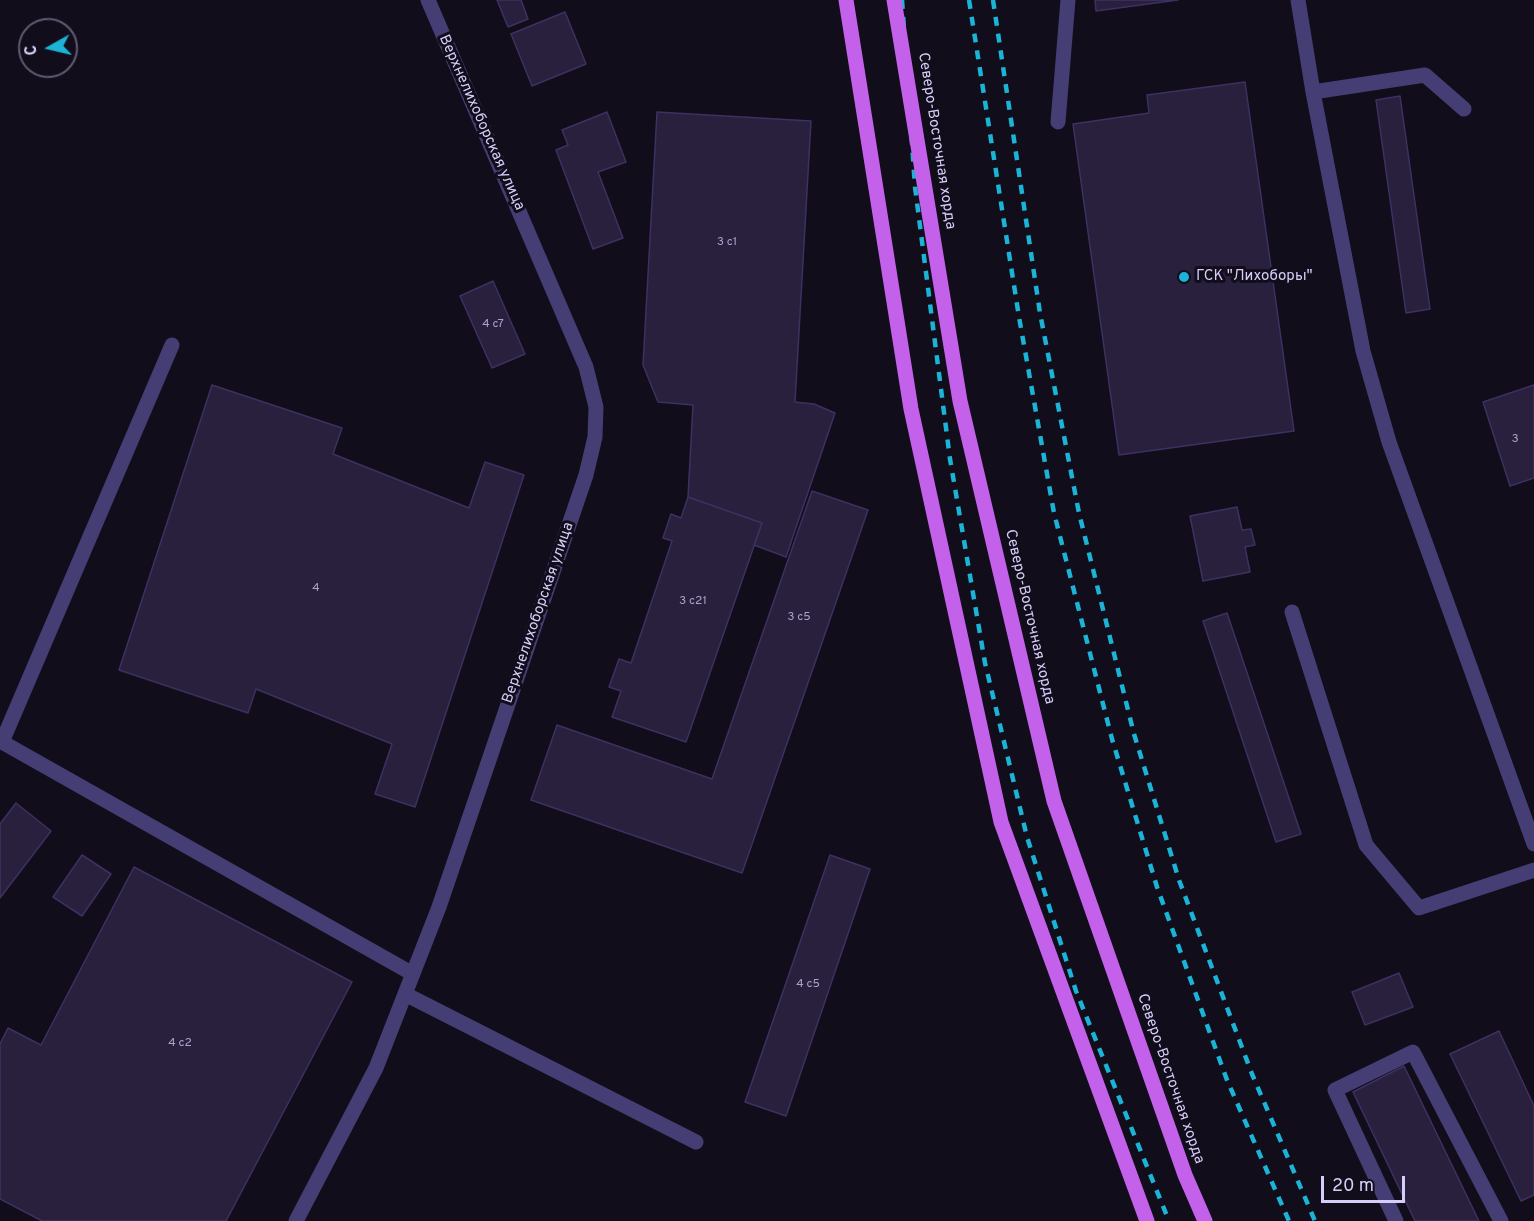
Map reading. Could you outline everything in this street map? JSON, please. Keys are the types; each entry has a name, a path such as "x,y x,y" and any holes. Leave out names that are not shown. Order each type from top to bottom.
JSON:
{"main road":[{"path":"846,0 910,409 1001,822 1147,1221"},
{"name":"Северо-Восточная хорда","path":"894,0 960,401 1054,801 1185,1176 1205,1221"}],"street":[{"name":"Верхнелихоборская улица","path":"296,1221 376,1068 439,907 586,475 595,437 596,407 586,367 428,0"},
{"path":"1058,122 1068,0"},
{"path":"1298,0 1313,92 1363,351 1389,442 1534,844"},
{"path":"1313,92 1425,75 1464,109"},
{"path":"172,345 2,742 413,974"},
{"path":"1292,612 1366,845 1419,908 1534,870"},
{"path":"405,994 696,1142"},
{"path":"1396,1221 1335,1090 1413,1052 1501,1221"}],"building":[{"path":"497,0 521,0 528,19 508,27"},
{"path":"1095,0 1178,0 1096,11"},
{"path":"565,12 586,64 532,86 511,34"},
{"name":"ГСК \"Лихоборы\"","path":"1245,82 1294,431 1119,455 1073,124 1149,113 1147,95"},
{"path":"1400,96 1430,309 1406,313 1376,100"},
{"path":"607,112 626,162 598,172 623,238 593,249 556,150 568,145 562,130"},
{"path":"657,112 811,121 795,402 814,404 835,413 786,557 754,545 762,523 688,497 693,405 658,402 643,365"},
{"path":"493,281 525,354 492,368 460,296"},
{"path":"212,385 342,428 333,454 469,508 485,462 524,475 415,807 375,794 392,744 256,689 248,713 119,670"},
{"path":"1534,385 1534,478 1510,486 1483,402"},
{"path":"812,491 868,510 742,873 531,800 557,725 712,779"},
{"path":"688,497 762,523 686,742 612,717 621,691 609,687 619,659 631,663 672,541 663,538 671,514 681,518"},
{"path":"1237,507 1242,530 1251,529 1255,545 1245,547 1250,572 1203,581 1190,516"},
{"path":"1227,613 1301,834 1276,842 1203,621"},
{"path":"16,803 51,831 0,898 0,824"},
{"path":"82,855 111,874 82,916 53,897"},
{"path":"830,855 870,869 786,1116 745,1102"},
{"path":"134,867 352,982 226,1221 42,1221 0,1199 0,1044 8,1028 41,1045"},
{"path":"1399,973 1413,1007 1365,1025 1352,992"},
{"path":"1499,1031 1534,1106 1534,1195 1521,1201 1450,1054"},
{"path":"1404,1066 1479,1221 1415,1221 1353,1092"}],"railway":[{"path":"902,0 915,187 950,459 985,663 1027,837 1076,991 1169,1221"},
{"path":"969,0 1019,317 1054,513 1112,739 1157,887 1227,1080 1289,1221"},
{"path":"993,0 1040,313 1079,513 1134,734 1179,880 1252,1074 1315,1221"}],"place":[{"name":"ГСК \"Лихоборы\"","path":"1184,277"}]}
